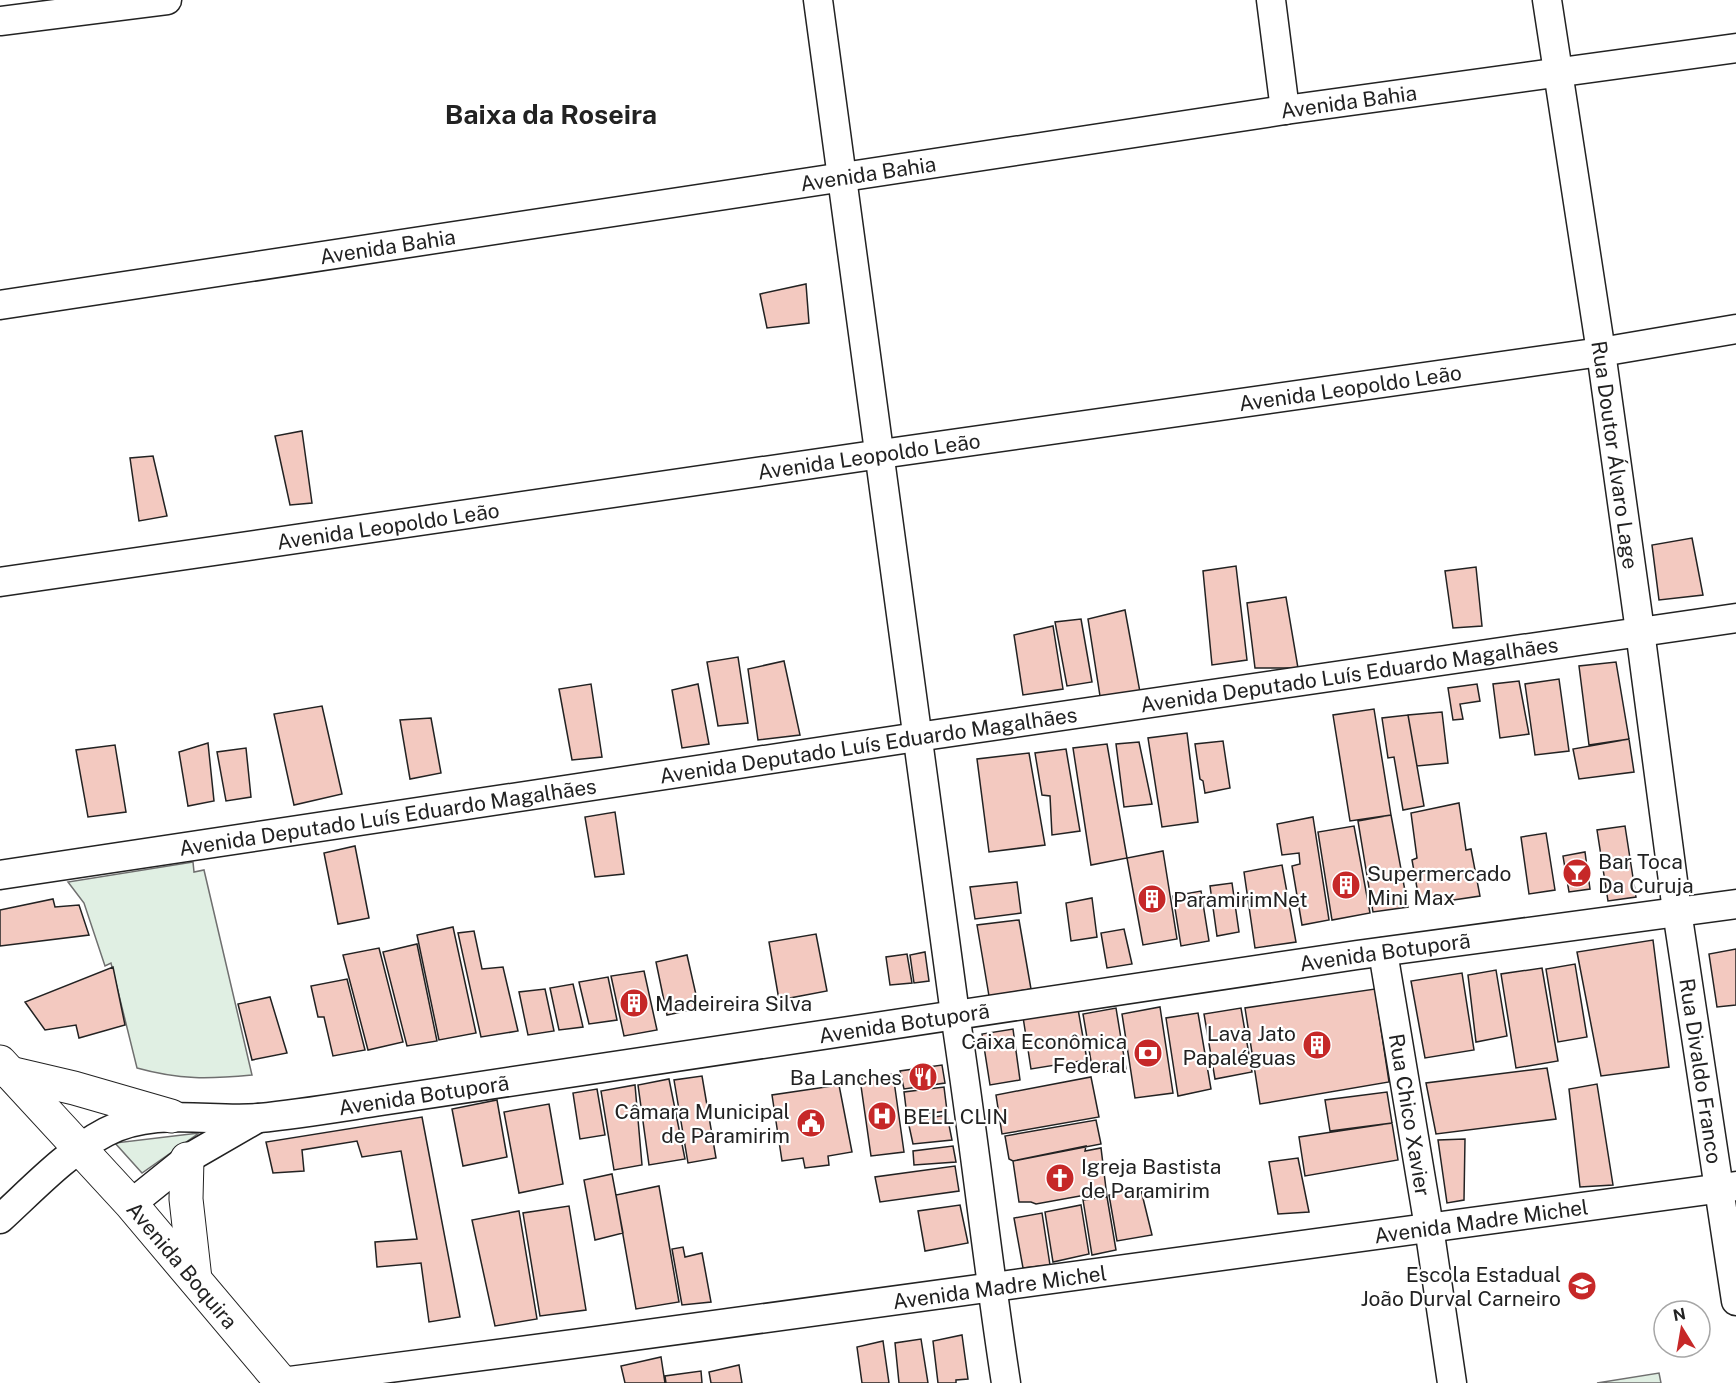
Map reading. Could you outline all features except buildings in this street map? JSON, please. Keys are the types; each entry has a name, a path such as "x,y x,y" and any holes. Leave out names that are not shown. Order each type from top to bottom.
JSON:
{"main road":[{"path":"5,1067 171,1116"},
{"name":"Avenida Boquira","path":"5,1067 131,1204 282,1383"},
{"path":"187,1159 186,1199 195,1279"}],"street":[{"path":"0,21 167,0"},
{"path":"818,0 955,1014 974,1135 991,1287 1006,1383"},
{"path":"1271,0 1285,110"},
{"name":"Rua Doutor Álvaro Lage","path":"1547,0 1641,631 1677,911"},
{"name":"Avenida Bahia","path":"0,305 1285,110 1736,48"},
{"name":"Avenida Leopoldo Leão","path":"0,582 1601,352 1736,329"},
{"name":"Avenida Deputado Luís Eduardo Magalhães","path":"0,875 917,737 1736,618"},
{"name":"Avenida Botuporã","path":"0,1219 79,1149 107,1131 171,1116 258,1118 1383,952 1736,904"},
{"name":"Rua Divaldo Franco","path":"1677,911 1727,1188 1736,1301"},
{"name":"Rua Chico Xavier","path":"1383,952 1429,1227 1452,1383"},
{"path":"131,1204 155,1182 187,1159 258,1118"},
{"name":"Avenida Madre Michel","path":"282,1383 1727,1188"}],"green space":[{"path":"193,862 194,872 204,870 252,1075 194,1078 137,1068 111,963 105,966 84,903 68,882"},
{"path":"199,1133 142,1173 115,1143"},
{"path":"1659,1373 1661,1383 1597,1383"}],"place":[{"name":"Bar Toca Da Curuja","path":"1577,873"},
{"name":"Supermercado Mini Max","path":"1346,885"},
{"name":"ParamirimNet","path":"1152,899"},
{"name":"Madeireira Silva","path":"634,1003"},
{"name":"Lava Jato Papaléguas","path":"1317,1045"},
{"name":"Caixa Econômica Federal","path":"1148,1053"},
{"name":"Ba Lanches","path":"923,1077"},
{"name":"BELL CLIN","path":"882,1116"},
{"name":"Câmara Municipal de Paramirim","path":"811,1123"},
{"name":"Igreja Bastista de Paramirim","path":"1060,1178"},
{"name":"Escola Estadual João Durval Carneiro","path":"1582,1286"}],"district":[{"name":"Baixa da Roseira","path":"551,114"}]}
